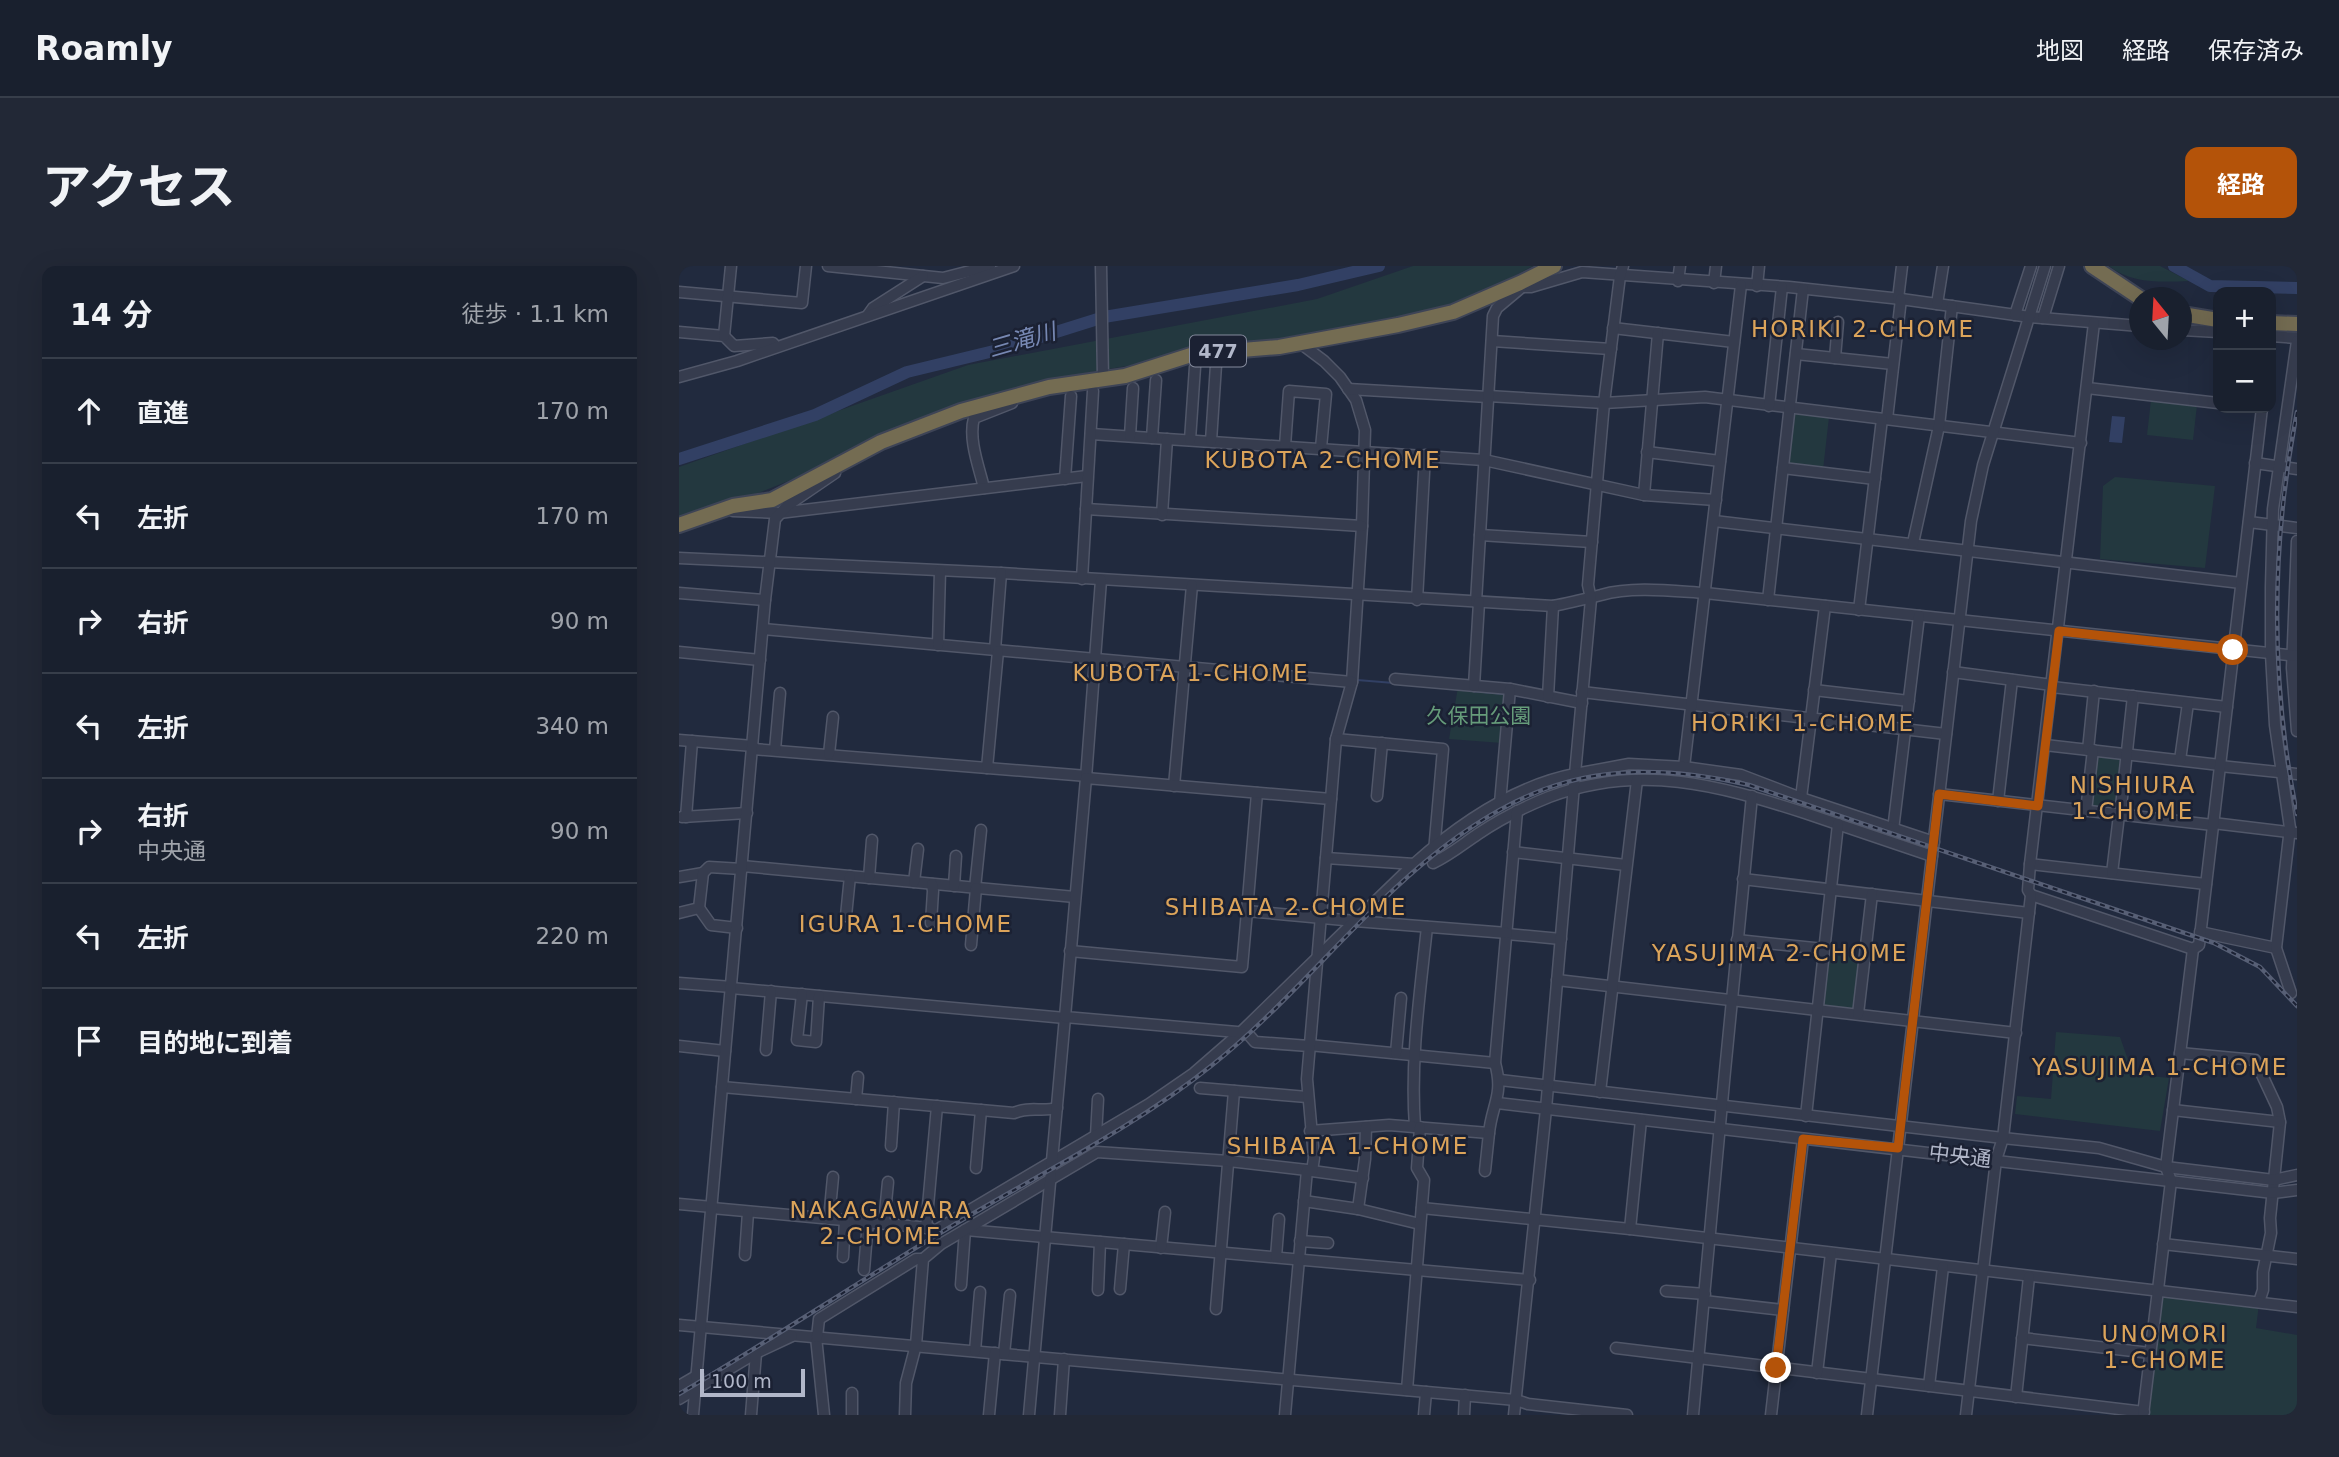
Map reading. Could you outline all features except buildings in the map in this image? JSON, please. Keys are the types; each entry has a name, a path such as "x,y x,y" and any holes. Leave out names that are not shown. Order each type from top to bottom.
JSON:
{"highway":[{"name":"477","path":"679,525 720,511 772,500 881,442 961,411 1103,375 1125,376 1205,352 1262,349 1398,325 1453,312 1521,285 1554,266"},
{"path":"2092,266 2129,291"},
{"path":"2192,316 2213,319"},
{"path":"2276,323 2297,324"}],"street":[{"path":"724,336 731,266"},
{"path":"679,292 802,303 806,266"},
{"path":"828,266 876,268 943,278 958,270 990,266"},
{"path":"679,377 776,348 1013,266"},
{"path":"1640,278 1641,266"},
{"path":"1678,281 1680,266"},
{"path":"1714,283 1716,266"},
{"path":"1757,286 1759,266"},
{"path":"1859,610 1892,364 1902,266"},
{"path":"1937,304 1943,266"},
{"path":"2015,315 2031,266"},
{"path":"1867,1415 1968,550 1980,478 2045,266"},
{"path":"2043,318 2059,266"},
{"path":"1101,270 1103,375"},
{"path":"1514,1415 1546,1109 1591,599 1588,584 1604,403 1621,271"},
{"path":"1475,686 1484,460 1495,312 1521,285 1531,287 1582,272 1621,271 1640,278 1804,289 2030,317 2129,325"},
{"path":"868,316 873,308 923,276"},
{"path":"1684,767 1741,285"},
{"path":"1769,406 1781,287"},
{"path":"1769,600 1804,289"},
{"path":"1913,543 1938,426 1952,306"},
{"path":"1835,358 1838,322"},
{"path":"1966,1415 1996,1160 2003,1138 2016,1032 2031,895 2028,890 2094,323"},
{"path":"1613,328 1734,342"},
{"path":"2192,331 2213,332"},
{"path":"679,332 724,336 734,346 773,343 776,348"},
{"path":"1644,495 1658,333"},
{"path":"2276,337 2297,339 2272,526 2271,654 2275,725 2281,774 2294,833 2276,948 2291,993"},
{"path":"1492,341 1611,349"},
{"path":"1285,1415 1304,1201 1314,1158 1307,1097 1309,1046 1336,739 1352,682 1364,450 1363,418 1356,400 1324,361 1299,342"},
{"path":"1796,354 1892,364"},
{"path":"1211,441 1216,365"},
{"path":"1190,440 1195,367"},
{"path":"1152,438 1156,380"},
{"path":"1130,436 1133,388"},
{"path":"2087,388 2213,402"},
{"path":"1348,389 1604,403 1705,397 2081,443"},
{"path":"1082,579 1093,391"},
{"path":"1285,446 1289,391 1326,394 1321,448"},
{"path":"984,488 972,434 972,421 1016,401 1023,394"},
{"path":"1065,479 1071,396"},
{"path":"1616,1348 2144,1414 2171,1181 2166,1167 2193,949 2199,945 2260,413"},
{"path":"1091,434 1484,460 1644,495 1716,500"},
{"path":"1162,515 1167,439"},
{"path":"693,1415 765,600 775,519 779,513 881,442"},
{"path":"1647,453 1720,461"},
{"path":"1417,600 1425,455"},
{"path":"2255,463 2297,469"},
{"path":"1783,468 1875,479"},
{"path":"720,511 779,513 1087,476"},
{"path":"1086,509 1362,526"},
{"path":"1714,520 2241,583"},
{"path":"2249,522 2297,528"},
{"path":"1480,535 1592,542"},
{"path":"2297,541 2297,731"},
{"path":"679,558 1001,573 1417,600 1553,606 1601,595 1653,590 1705,593 2295,656"},
{"path":"938,645 940,571"},
{"path":"987,768 1001,573"},
{"path":"1029,1415 1076,897 1101,580"},
{"path":"1174,786 1192,585"},
{"path":"679,593 765,600"},
{"path":"1548,696 1553,606"},
{"path":"1801,798 1825,606"},
{"path":"1892,830 1919,616"},
{"path":"763,629 1352,682"},
{"path":"679,652 760,660"},
{"path":"1953,672 2227,708"},
{"path":"1395,679 1548,696 1692,705 1946,734"},
{"path":"1998,801 2012,680"},
{"path":"1814,690 1909,701"},
{"path":"2086,811 2094,691"},
{"path":"1500,803 1510,692"},
{"path":"775,750 780,693"},
{"path":"2112,873 2133,696"},
{"path":"2180,760 2188,703"},
{"path":"829,754 833,717"},
{"path":"1336,739 1443,748 1433,863 1517,811 1549,797 1602,783 1637,780 1695,783 1752,796 1932,856"},
{"path":"679,740 1331,799"},
{"path":"692,741 682,817 747,813"},
{"path":"1377,796 1382,743"},
{"path":"2045,744 2297,774"},
{"path":"679,1204 884,1223 926,1228 933,1232 1172,1089 1240,1033 1414,864 1473,818 1519,793 1575,774 1629,764 1684,767 1741,775 1892,830 1934,842"},
{"path":"1600,1092 1637,780"},
{"path":"1070,951 1242,967 1257,793"},
{"path":"1939,794 2119,816 2294,833"},
{"path":"1693,1415 1752,796"},
{"path":"1485,1171 1491,1116 1497,1103 1500,1080 1495,1063 1517,811"},
{"path":"1805,1116 1838,824"},
{"path":"971,945 981,830"},
{"path":"869,878 872,840"},
{"path":"914,883 918,849"},
{"path":"1513,852 1626,865"},
{"path":"954,886 956,856"},
{"path":"1326,858 1414,864"},
{"path":"2031,864 2206,884"},
{"path":"679,877 703,873 709,867 742,868 1076,897"},
{"path":"703,873 699,908 711,925 737,928"},
{"path":"846,916 850,876"},
{"path":"1743,879 2029,913"},
{"path":"931,923 932,884"},
{"path":"1858,1014 1872,894"},
{"path":"2031,895 2193,949"},
{"path":"679,914 699,908"},
{"path":"1247,911 1561,939"},
{"path":"1407,1390 1424,1180 1417,1168 1418,1127 1413,1096 1427,927"},
{"path":"2200,932 2276,948"},
{"path":"1737,940 1824,949"},
{"path":"1557,980 2016,1032"},
{"path":"679,983 1240,1033 1249,1035 1255,1042 1495,1063"},
{"path":"766,1049 771,991"},
{"path":"802,994 797,1040 816,1042 819,996"},
{"path":"1396,1053 1401,998"},
{"path":"679,1046 726,1051"},
{"path":"2180,1053 2255,1060 2277,1107 2280,1122 2271,1227 2262,1276 2264,1286 2259,1303"},
{"path":"856,1099 858,1077"},
{"name":"中央通","path":"1500,1080 2099,1147 2166,1167 2274,1181 2297,1175"},
{"path":"722,1087 1014,1113 1025,1108 1057,1108"},
{"path":"1200,1088 1307,1097"},
{"path":"1213,1305 1212,1285 1220,1252 1234,1091"},
{"path":"1097,1136 1098,1099"},
{"path":"891,1146 894,1102"},
{"name":"中央通","path":"1497,1103 2273,1193 2297,1190"},
{"path":"926,1228 937,1106"},
{"path":"976,1168 981,1110"},
{"path":"2173,1110 2280,1122"},
{"path":"1630,1229 1641,1120"},
{"path":"1310,1131 1389,1125 1489,1133"},
{"path":"1358,1209 1366,1127"},
{"path":"1771,1415 1803,1139"},
{"path":"905,1415 906,1383 916,1345 923,1259 933,1249 1099,1152 1229,1161 1363,1178"},
{"path":"829,1219 833,1177"},
{"path":"884,1223 888,1182"},
{"path":"1304,1201 1358,1209 1420,1224"},
{"path":"1422,1208 1630,1229 2297,1307"},
{"path":"745,1255 748,1212"},
{"path":"1161,1248 1165,1212"},
{"path":"1276,1257 1279,1219"},
{"path":"843,1257 845,1220"},
{"path":"864,1270 868,1222"},
{"path":"965,1230 1529,1280"},
{"path":"961,1285 965,1230"},
{"path":"1300,1241 1328,1243"},
{"path":"1098,1290 1100,1242"},
{"path":"1120,1289 1124,1244"},
{"path":"2164,1244 2297,1259"},
{"path":"1817,1373 1831,1254"},
{"path":"824,1415 817,1337 819,1319 916,1259 923,1259"},
{"path":"1929,1386 1943,1267"},
{"path":"2016,1396 2029,1277"},
{"path":"1665,1291 1783,1310"},
{"path":"975,1351 980,1292"},
{"path":"989,1415 1010,1295"},
{"path":"679,1325 1465,1395 1627,1415"},
{"path":"679,1399 756,1353 793,1336"},
{"path":"2022,1338 2150,1353"},
{"path":"751,1415 756,1353"},
{"path":"1060,1415 1064,1359"},
{"path":"679,1385 698,1375"},
{"path":"1424,1415 1426,1392"},
{"path":"852,1393 852,1415"},
{"path":"1464,1415 1465,1395"}],"green space":[{"path":"1413,266 1533,266 1495,286 1434,310 1284,339 1207,346 1144,363 1073,375 960,404 862,443 801,476 751,496 679,517 679,467 968,365 1317,299"},
{"path":"2109,266 2160,266 2189,281 2137,279"},
{"path":"2151,400 2197,405 2193,440 2147,435"},
{"path":"1795,413 1829,417 1823,470 1787,463"},
{"path":"2115,477 2215,486 2205,568 2100,559 2103,486"},
{"name":"久保田公園","path":"1458,687 1506,692 1502,743 1449,739"},
{"path":"2094,753 2121,757 2123,761 2115,810 2089,807"},
{"path":"1829,954 1862,958 1853,1009 1825,1006 1823,1003"},
{"path":"2056,1032 2120,1037 2133,1074 2169,1078 2160,1131 2015,1114 2017,1096 2051,1099"},
{"path":"2164,1294 2259,1304 2256,1328 2297,1335 2297,1415 2146,1415 2161,1296"}],"water":[{"path":"2112,416 2125,417 2122,443 2109,442"}],"waterway":[{"name":"三滝川","path":"679,459 815,415 907,372 1002,349 1104,317 1298,285 1379,266"},
{"name":"三滝川","path":"2174,266 2210,286 2297,288"},
{"path":"1357,680 1394,683"},
{"path":"1472,691 1505,694"}],"railway":[{"path":"2297,412 2282,512 2277,613 2282,714 2297,814"},
{"path":"679,1394 967,1217 1153,1108 1211,1066 1251,1032 1401,883 1441,849 1483,819 1530,795 1584,778 1638,772 1666,773 1749,785 2214,943 2260,967 2297,1006"}],"district":[{"name":"HORIKI 2-CHOME","path":"1863,329"},
{"name":"KUBOTA 2-CHOME","path":"1323,460"},
{"name":"KUBOTA 1-CHOME","path":"1191,673"},
{"name":"HORIKI 1-CHOME","path":"1803,723"},
{"name":"NISHIURA 1-CHOME","path":"2133,798"},
{"name":"SHIBATA 2-CHOME","path":"1286,907"},
{"name":"IGURA 1-CHOME","path":"906,924"},
{"name":"YASUJIMA 2-CHOME","path":"1780,953"},
{"name":"YASUJIMA 1-CHOME","path":"2160,1067"},
{"name":"SHIBATA 1-CHOME","path":"1348,1146"},
{"name":"NAKAGAWARA 2-CHOME","path":"881,1223"},
{"name":"UNOMORI 1-CHOME","path":"2165,1347"}],"route":[{"path":"1776,1368 1803,1139 1898,1148 1939,794 2038,806 2059,631 2233,650"}]}
